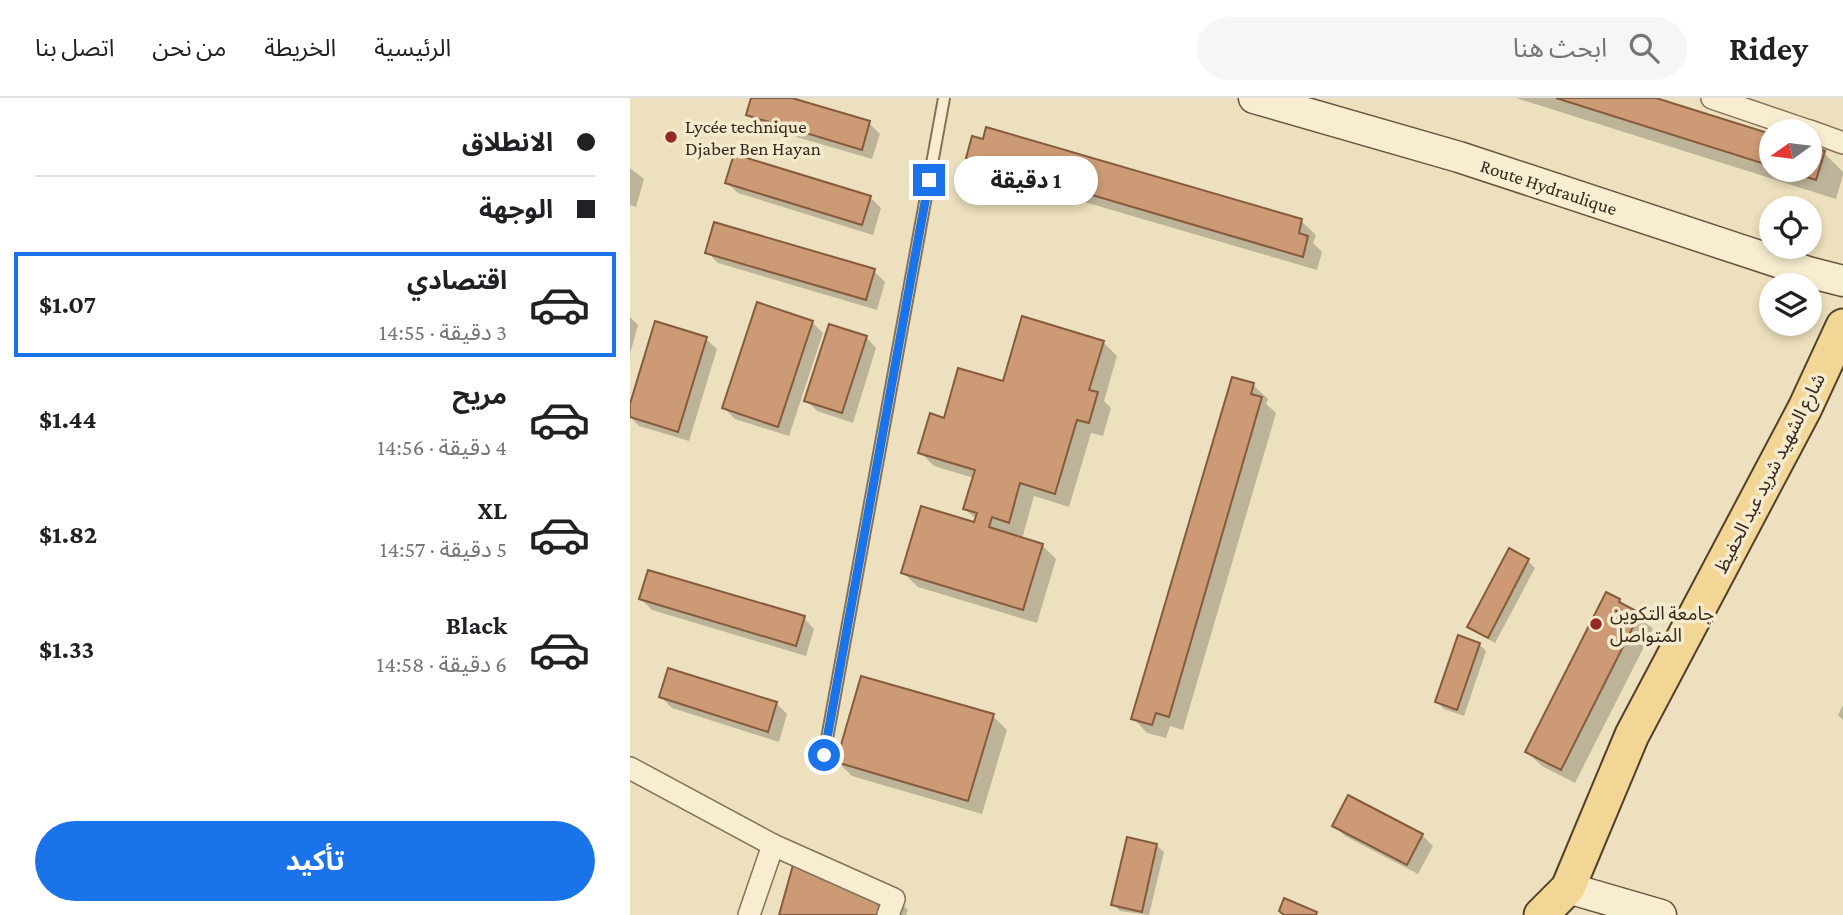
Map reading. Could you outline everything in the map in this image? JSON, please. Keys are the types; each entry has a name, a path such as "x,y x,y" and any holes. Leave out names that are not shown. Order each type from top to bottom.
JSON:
{"main road":[{"name":"Route Hydraulique","path":"1254,98 1459,157 1808,272 1843,281"},
{"name":"شارع الشهيد شريد عبد الحفيظ","path":"1541,915 1568,888 1632,735 1798,420 1843,326"},
{"path":"1568,888 1661,915"}],"street":[{"path":"1712,98 1760,105 1786,119"},
{"path":"1822,136 1843,144"},
{"path":"630,768 774,845 894,898 888,915"},
{"path":"748,915 774,845"}],"lane":[{"path":"824,755 944,98"}],"building":[{"path":"751,98 792,98 870,121 862,150 746,115"},
{"path":"1556,98 1656,98 1759,130 1759,162"},
{"path":"986,127 1302,219 1299,233 1308,236 1303,257 966,158 972,136 983,139"},
{"path":"734,154 871,196 862,225 725,183"},
{"path":"714,222 875,269 866,300 705,253"},
{"path":"757,302 813,321 778,427 722,408"},
{"path":"1022,316 1104,341 1089,390 1098,392 1089,423 1077,420 1055,494 1020,483 1009,523 992,517 989,527 1043,544 1023,610 901,573 921,506 974,522 977,513 963,509 975,470 918,453 930,413 944,418 958,368 1003,381"},
{"path":"655,321 707,337 678,432 630,417 630,404"},
{"path":"829,324 867,336 842,413 804,401"},
{"path":"1232,377 1254,383 1251,394 1262,397 1169,717 1156,713 1152,725 1131,719"},
{"path":"1509,548 1529,559 1488,638 1467,627"},
{"path":"648,570 805,616 796,646 639,599"},
{"path":"1606,592 1640,613 1561,770 1525,752"},
{"path":"1458,635 1480,643 1457,710 1435,702"},
{"path":"668,668 777,702 768,732 659,697"},
{"path":"861,676 994,714 968,801 836,762"},
{"path":"1348,795 1423,834 1407,865 1332,826"},
{"path":"1127,837 1157,844 1142,912 1111,905"},
{"path":"793,865 895,894 889,915 779,915"},
{"path":"1284,898 1317,912 1316,915 1284,915 1279,911"}],"place":[{"name":"Lycée technique Djaber Ben Hayan","path":"671,137"},
{"name":"جامعة التكوين المتواصل","path":"1596,624"}],"route":[{"path":"824,755 929,180"}]}
